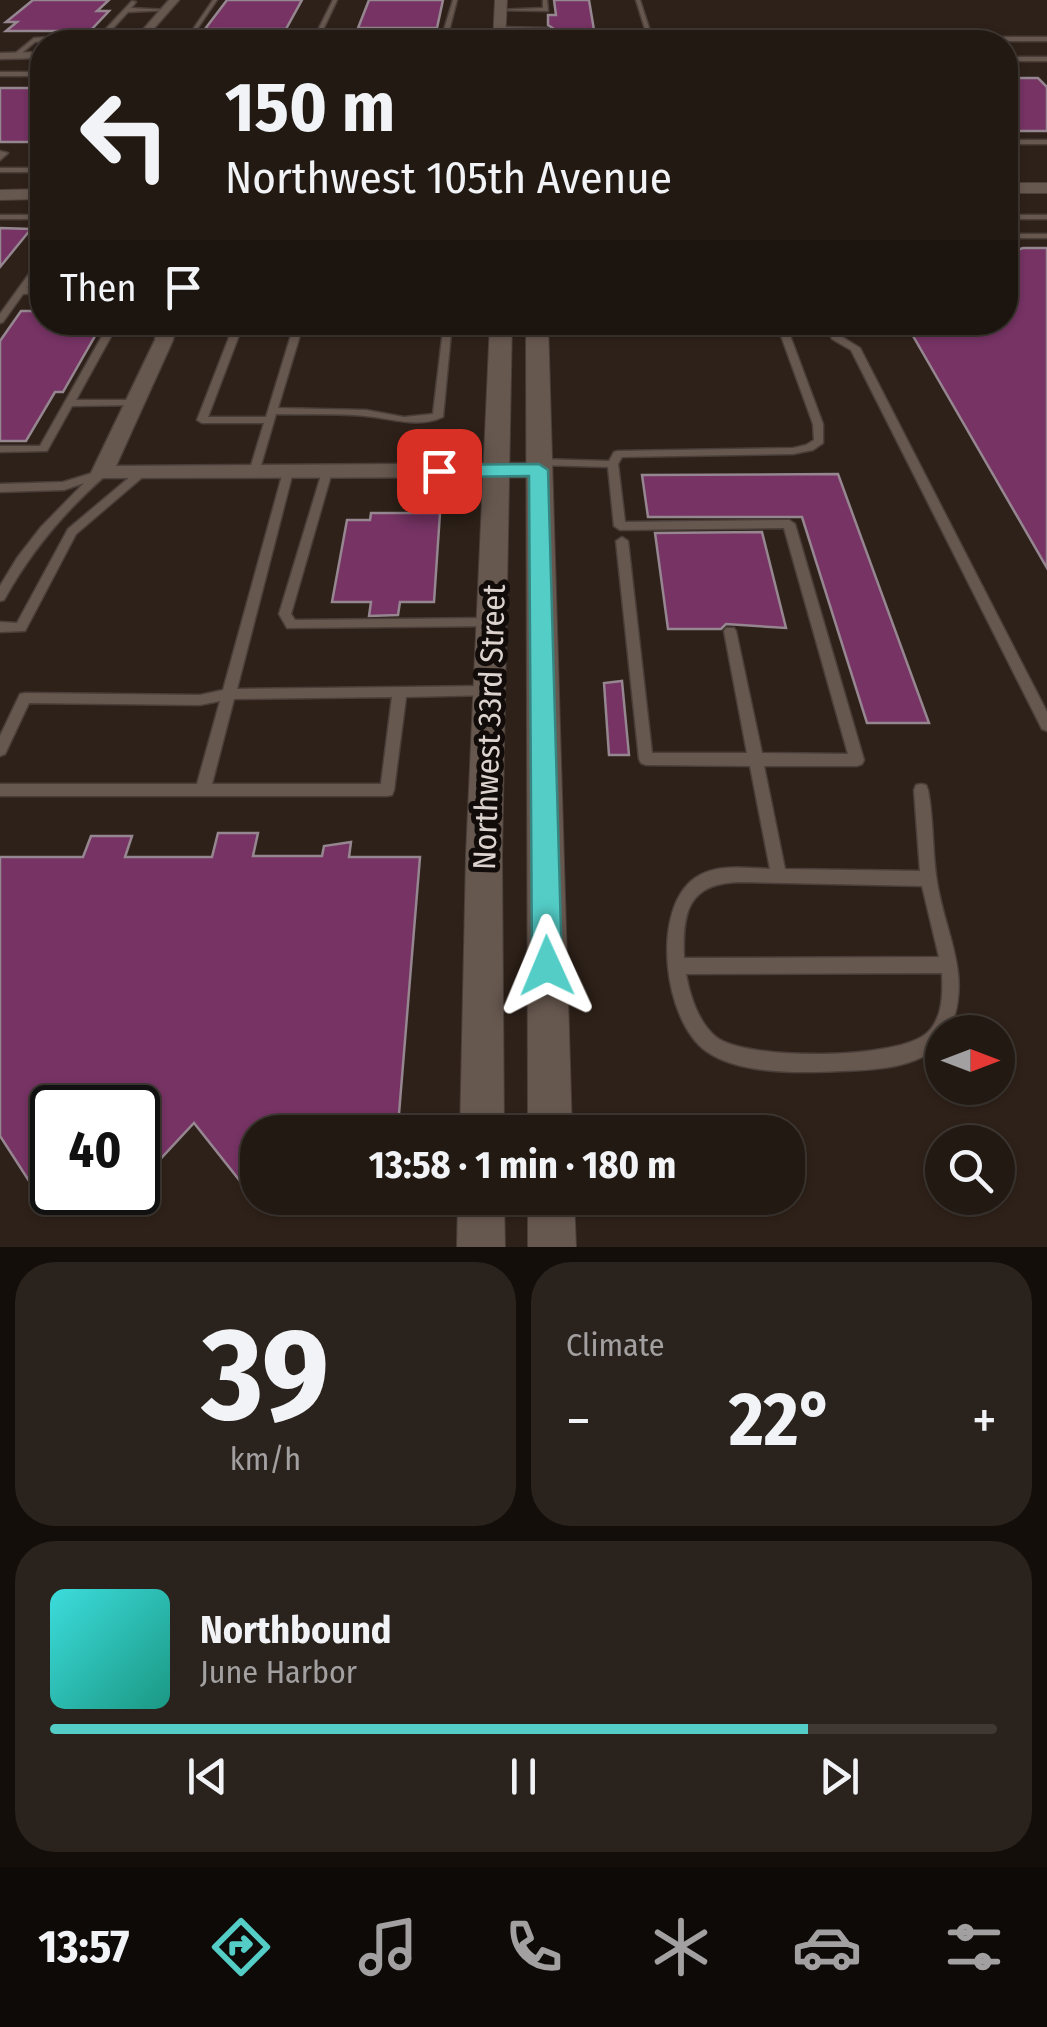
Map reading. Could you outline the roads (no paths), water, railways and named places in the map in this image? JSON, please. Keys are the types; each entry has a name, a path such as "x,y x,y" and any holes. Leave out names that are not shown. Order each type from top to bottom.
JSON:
{"street":[{"path":"148,30 174,0"},
{"path":"0,56 30,55"},
{"path":"0,182 30,182"},
{"path":"1018,188 1047,188"},
{"path":"0,194 30,194"},
{"path":"165,335 102,474 496,470 539,466"},
{"name":"Northwest 33rd Street","path":"482,1115 489,691 501,335"},
{"name":"Northwest 33rd Street","path":"536,335 550,1115"},
{"path":"481,1215 481,1247"},
{"path":"552,1215 552,1247"}],"lane":[{"path":"194,30 215,0"},
{"path":"322,30 336,0"},
{"path":"447,30 455,0"},
{"path":"500,23 546,10 545,0"},
{"path":"638,0 647,30"},
{"path":"109,30 134,2"},
{"path":"127,10 166,10"},
{"path":"500,23 540,18"},
{"path":"500,23 547,30"},
{"path":"1018,39 1047,39"},
{"path":"1024,39 1047,58"},
{"path":"15,56 30,43"},
{"path":"1018,59 1047,58"},
{"path":"0,74 30,74"},
{"path":"1018,142 1047,142"},
{"path":"0,170 30,170"},
{"path":"0,218 30,217"},
{"path":"1018,219 1047,217"},
{"path":"1018,236 1047,236"},
{"path":"0,320 30,279"},
{"path":"22,291 30,291"},
{"path":"0,448 43,449 108,335"},
{"path":"235,335 202,420 366,413 404,420 438,417 447,335"},
{"path":"254,472 296,335"},
{"path":"622,541 646,759 857,760 789,524 620,526 613,464 618,454 794,452 815,445 820,430 785,335"},
{"path":"835,335 855,348 1047,724"},
{"path":"69,403 135,403"},
{"path":"539,466 613,464"},
{"path":"203,789 288,472"},
{"path":"327,472 285,614 291,625 492,623"},
{"path":"0,627 21,628 72,532 141,473"},
{"path":"0,489 64,486 102,474"},
{"path":"0,597 30,544 67,503 102,474"},
{"path":"730,631 779,876"},
{"path":"0,790 387,790 400,691"},
{"path":"0,750 24,698 200,700 230,694 489,691"},
{"path":"921,790 929,848 928,879 950,965 946,1021 938,1037 920,1049 886,1059 800,1062 742,1058 714,1047 696,1031 684,1008 676,926 679,906 690,892 715,877 928,879"},
{"path":"678,966 950,965"}]}
